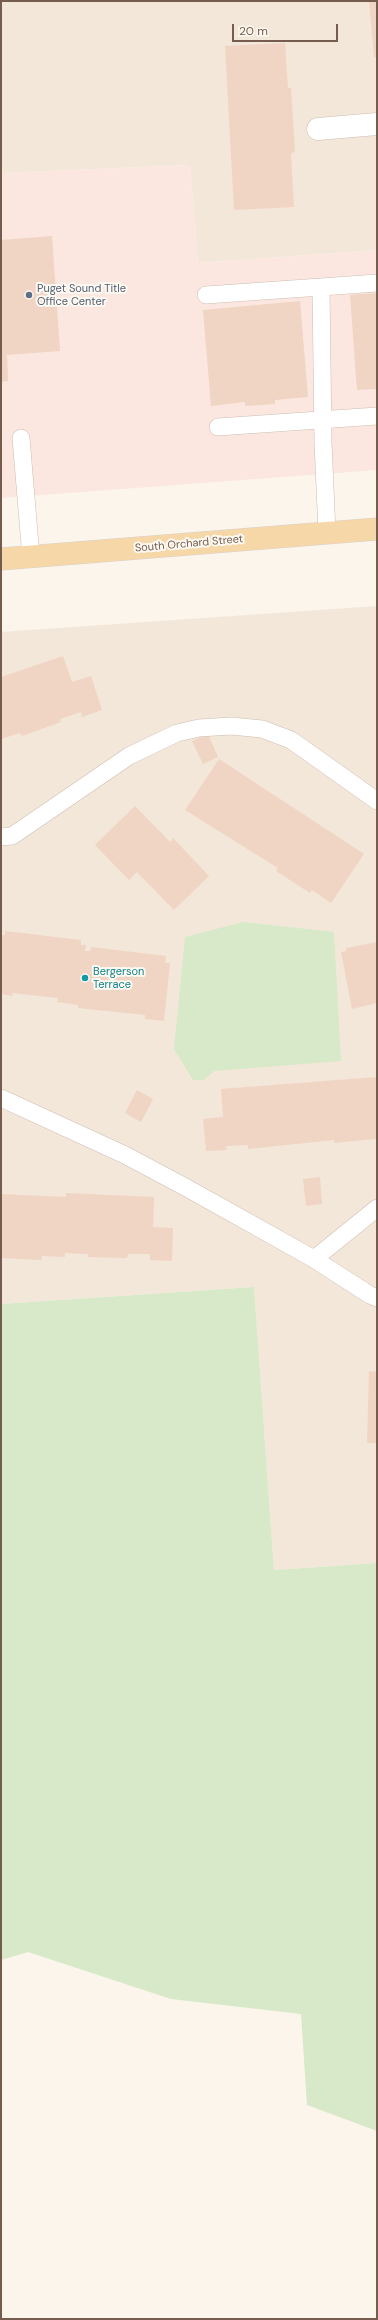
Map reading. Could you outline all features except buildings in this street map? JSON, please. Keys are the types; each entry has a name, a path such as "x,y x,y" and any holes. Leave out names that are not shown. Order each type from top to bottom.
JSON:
{"main road":[{"name":"South Orchard Street","path":"1,559 377,529"}],"street":[{"path":"318,129 377,124"}],"lane":[{"path":"206,295 377,283"},
{"path":"321,287 323,420 327,533"},
{"path":"218,427 377,416"},
{"path":"21,438 31,557"},
{"path":"1,837 12,836 129,756 178,734 199,728 231,726 262,729 291,740 377,801"},
{"path":"1,1098 125,1155 314,1259 377,1298"},
{"path":"314,1259 377,1208"}],"shaded area":[{"path":"1,1 377,1 377,250 198,263 190,165 1,173"},
{"path":"190,165 198,263 377,250 377,470 1,498 1,173"},
{"path":"377,606 377,1563 274,1570 254,1287 1,1304 1,632"}],"green space":[{"path":"243,922 334,932 341,1061 214,1071 204,1080 193,1080 174,1049 185,937"},
{"path":"254,1287 274,1570 377,1563 377,2131 307,2105 301,2014 171,1999 28,1952 1,1960 1,1304"}],"place":[{"name":"Puget Sound Title Office Center","path":"29,295"},
{"name":"Bergerson Terrace","path":"85,978"}]}
